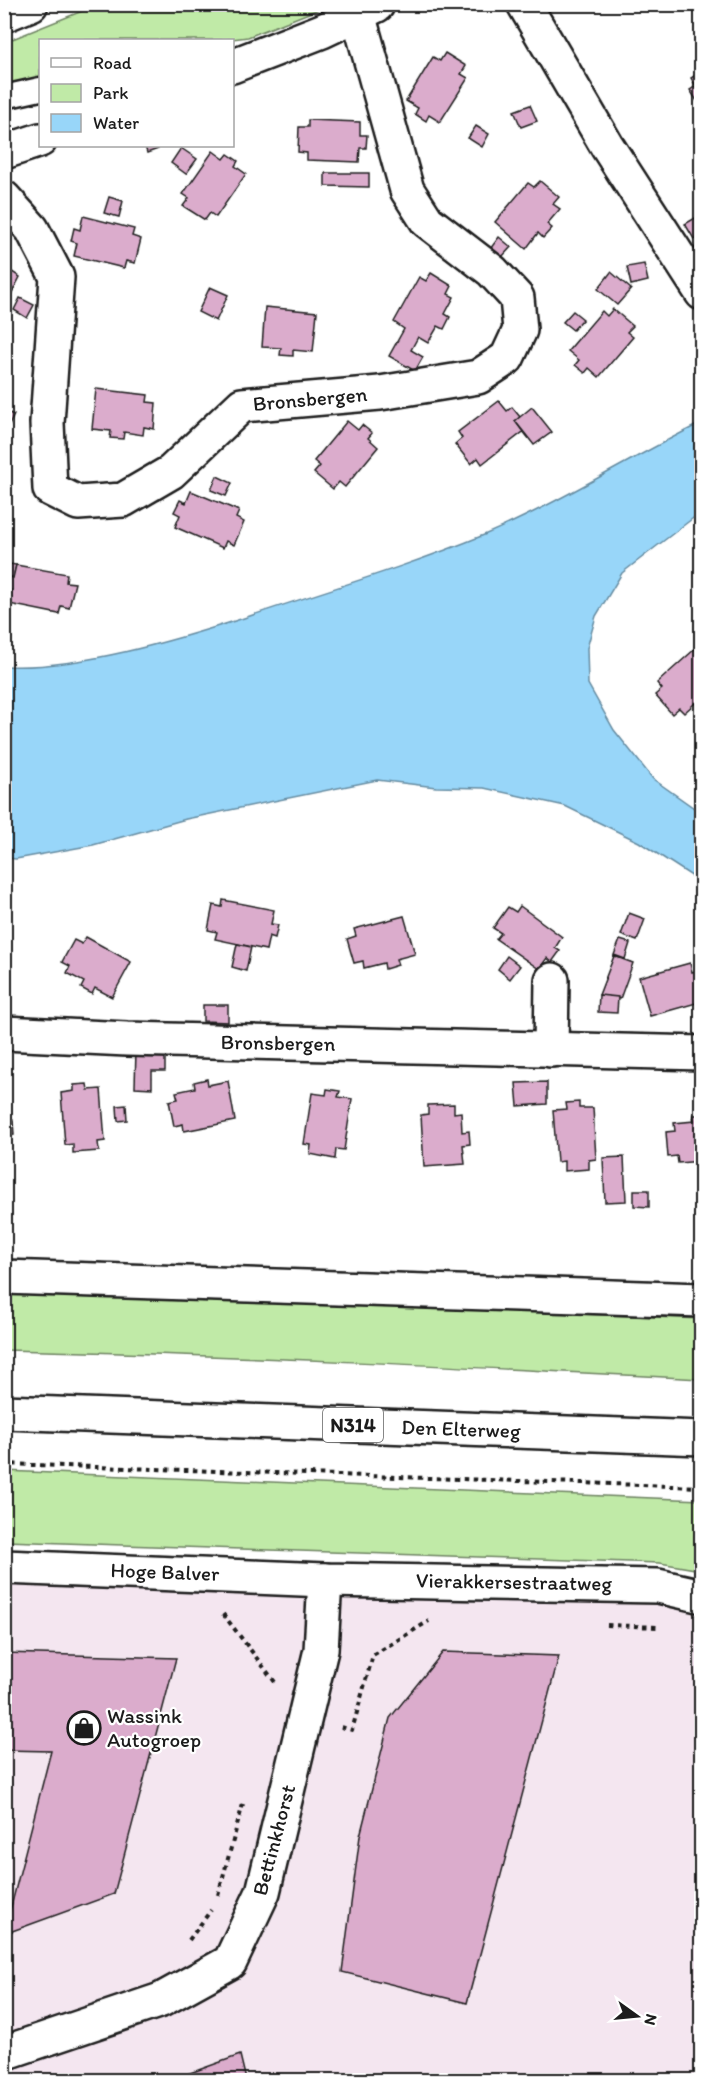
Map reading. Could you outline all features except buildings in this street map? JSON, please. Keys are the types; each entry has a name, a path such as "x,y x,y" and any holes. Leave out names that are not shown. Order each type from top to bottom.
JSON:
{"street":[{"path":"4,15 31,4"},
{"path":"524,4 607,146 702,293"},
{"name":"Bronsbergen","path":"4,198 33,229 57,277 47,423 50,489 78,503 123,500 171,472 242,405 380,393 478,377 507,358 520,330 517,298 492,271 427,221 407,190 368,9 234,65"},
{"path":"4,153 39,140"},
{"path":"551,1050 552,980"},
{"name":"Bronsbergen","path":"4,1033 127,1039 702,1053"},
{"path":"4,1277 702,1300"},
{"name":"Den Elterweg","path":"4,1412 702,1438"},
{"name":"Hoge Balver","path":"4,1567 325,1580"},
{"name":"Vierakkersestraatweg","path":"325,1580 658,1586 702,1596"},
{"name":"Bettinkhorst","path":"4,2053 161,2000 230,1962 263,1892 321,1650 325,1580"}],"lane":[{"path":"4,97 39,89"}],"path":[{"path":"4,1464 702,1487"},
{"path":"218,1606 277,1684"},
{"path":"305,1717 352,1730 373,1655 430,1619"},
{"path":"604,1625 662,1627"},
{"path":"186,1944 215,1903 245,1798"}],"shaded area":[{"path":"5,1580 701,1590 701,2080 5,2080"}],"green space":[{"path":"97,5 329,5 248,37 232,39 39,39 39,79 5,87 5,42"},
{"path":"5,1290 702,1319 701,1379 266,1358 5,1350"},
{"path":"4,1471 701,1500 701,1570 660,1563 5,1541"}],"water":[{"path":"701,423 701,512 622,573 596,616 587,648 588,684 614,730 653,779 701,813 701,882 639,842 565,806 484,788 436,787 377,780 186,819 93,845 16,859 5,858 5,666 62,663 157,644 395,568 455,547 512,522"}],"place":[{"name":"Wassink Autogroep","path":"84,1728"}]}
